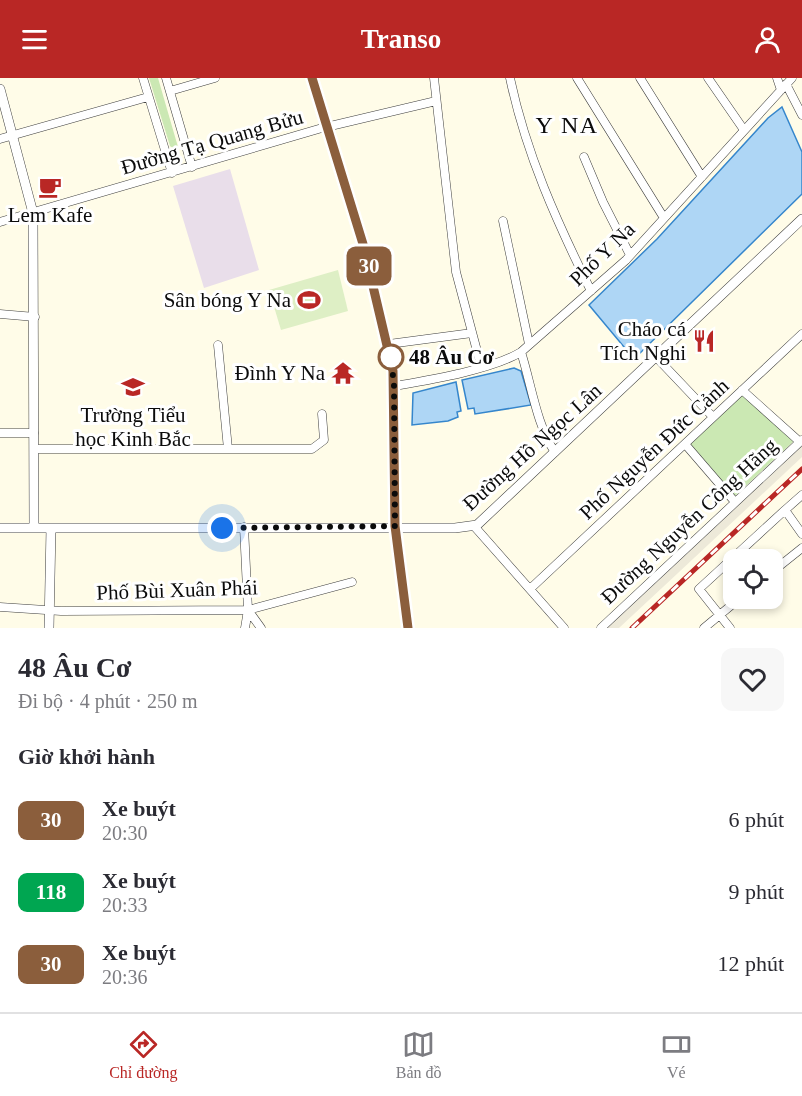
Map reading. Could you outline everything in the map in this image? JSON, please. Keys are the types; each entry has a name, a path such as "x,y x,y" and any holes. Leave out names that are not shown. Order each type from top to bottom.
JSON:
{"main road":[{"path":"312,78 363,244 389,344 394,386 395,526 408,628"}],"street":[{"path":"143,78 172,173"},
{"path":"166,78 192,167"},
{"path":"170,91 215,78"},
{"path":"434,78 456,272 481,366"},
{"path":"510,78 526,144 548,202 591,291"},
{"path":"577,78 664,218"},
{"path":"640,78 702,177"},
{"path":"708,78 744,130"},
{"path":"777,78 786,84 802,116"},
{"name":"Phố Y Na","path":"394,386 511,358 521,352 630,255 786,84"},
{"path":"0,89 33,213 34,528"},
{"path":"0,139 148,97"},
{"name":"Đường Tạ Quang Bửu","path":"0,222 328,127 436,101"},
{"path":"584,157 630,255"},
{"name":"Đường Hồ Ngọc Lân","path":"0,528 474,526 484,520 802,219"},
{"path":"503,221 529,344"},
{"path":"0,314 35,317"},
{"path":"389,344 472,333"},
{"name":"Phố Nguyễn Đức Cảnh","path":"530,589 802,334"},
{"path":"218,345 228,449"},
{"path":"521,352 543,432 555,452"},
{"path":"657,358 713,417"},
{"path":"742,390 801,441"},
{"path":"34,449 315,448 325,435 322,414"},
{"path":"0,433 34,433"},
{"name":"Đường Nguyễn Công Hãng","path":"600,628 801,441"},
{"path":"685,444 735,502"},
{"path":"730,628 699,589 802,495"},
{"path":"785,510 802,534"},
{"path":"474,526 564,628"},
{"path":"244,527 248,610 245,628"},
{"path":"49,628 51,528"},
{"path":"783,563 802,548"},
{"name":"Phố Bùi Xuân Phái","path":"0,607 50,610 248,610 352,582"},
{"path":"704,628 727,609"},
{"path":"248,610 261,628"}],"shaded area":[{"path":"230,169 259,270 204,288 173,186"},
{"path":"802,445 802,457 678,573 619,628 606,628"}],"green space":[{"path":"149,78 158,78 178,147 175,150 170,146"},
{"name":"Sân bóng Y Na","path":"338,270 348,311 281,330 269,290"},
{"path":"743,392 795,440 735,496 690,444"}],"water":[{"path":"782,107 802,152 802,194 634,359 589,305 657,239 768,118"},
{"path":"514,368 521,371 531,405 475,414 474,408 468,409 462,380"},
{"path":"456,382 461,411 457,412 458,417 448,421 412,425 413,393"}],"railway":[{"path":"632,628 802,469"}],"bus line":[{"name":"30","path":"312,78 363,244 389,344 393,371 395,526 408,628"}],"place":[{"name":"Lem Kafe","path":"50,187"},
{"name":"Sân bóng Y Na","path":"309,300"},
{"name":"Cháo cá Tích Nghi","path":"704,341"},
{"name":"48 Âu Cơ","path":"391,357"},
{"name":"Đình Y Na","path":"343,373"},
{"name":"Trường Tiểu học Kinh Bắc","path":"133,387"}],"district":[{"name":"Y NA","path":"567,125"}],"route":[{"path":"222,528 395,526 394,386 391,357"}]}
